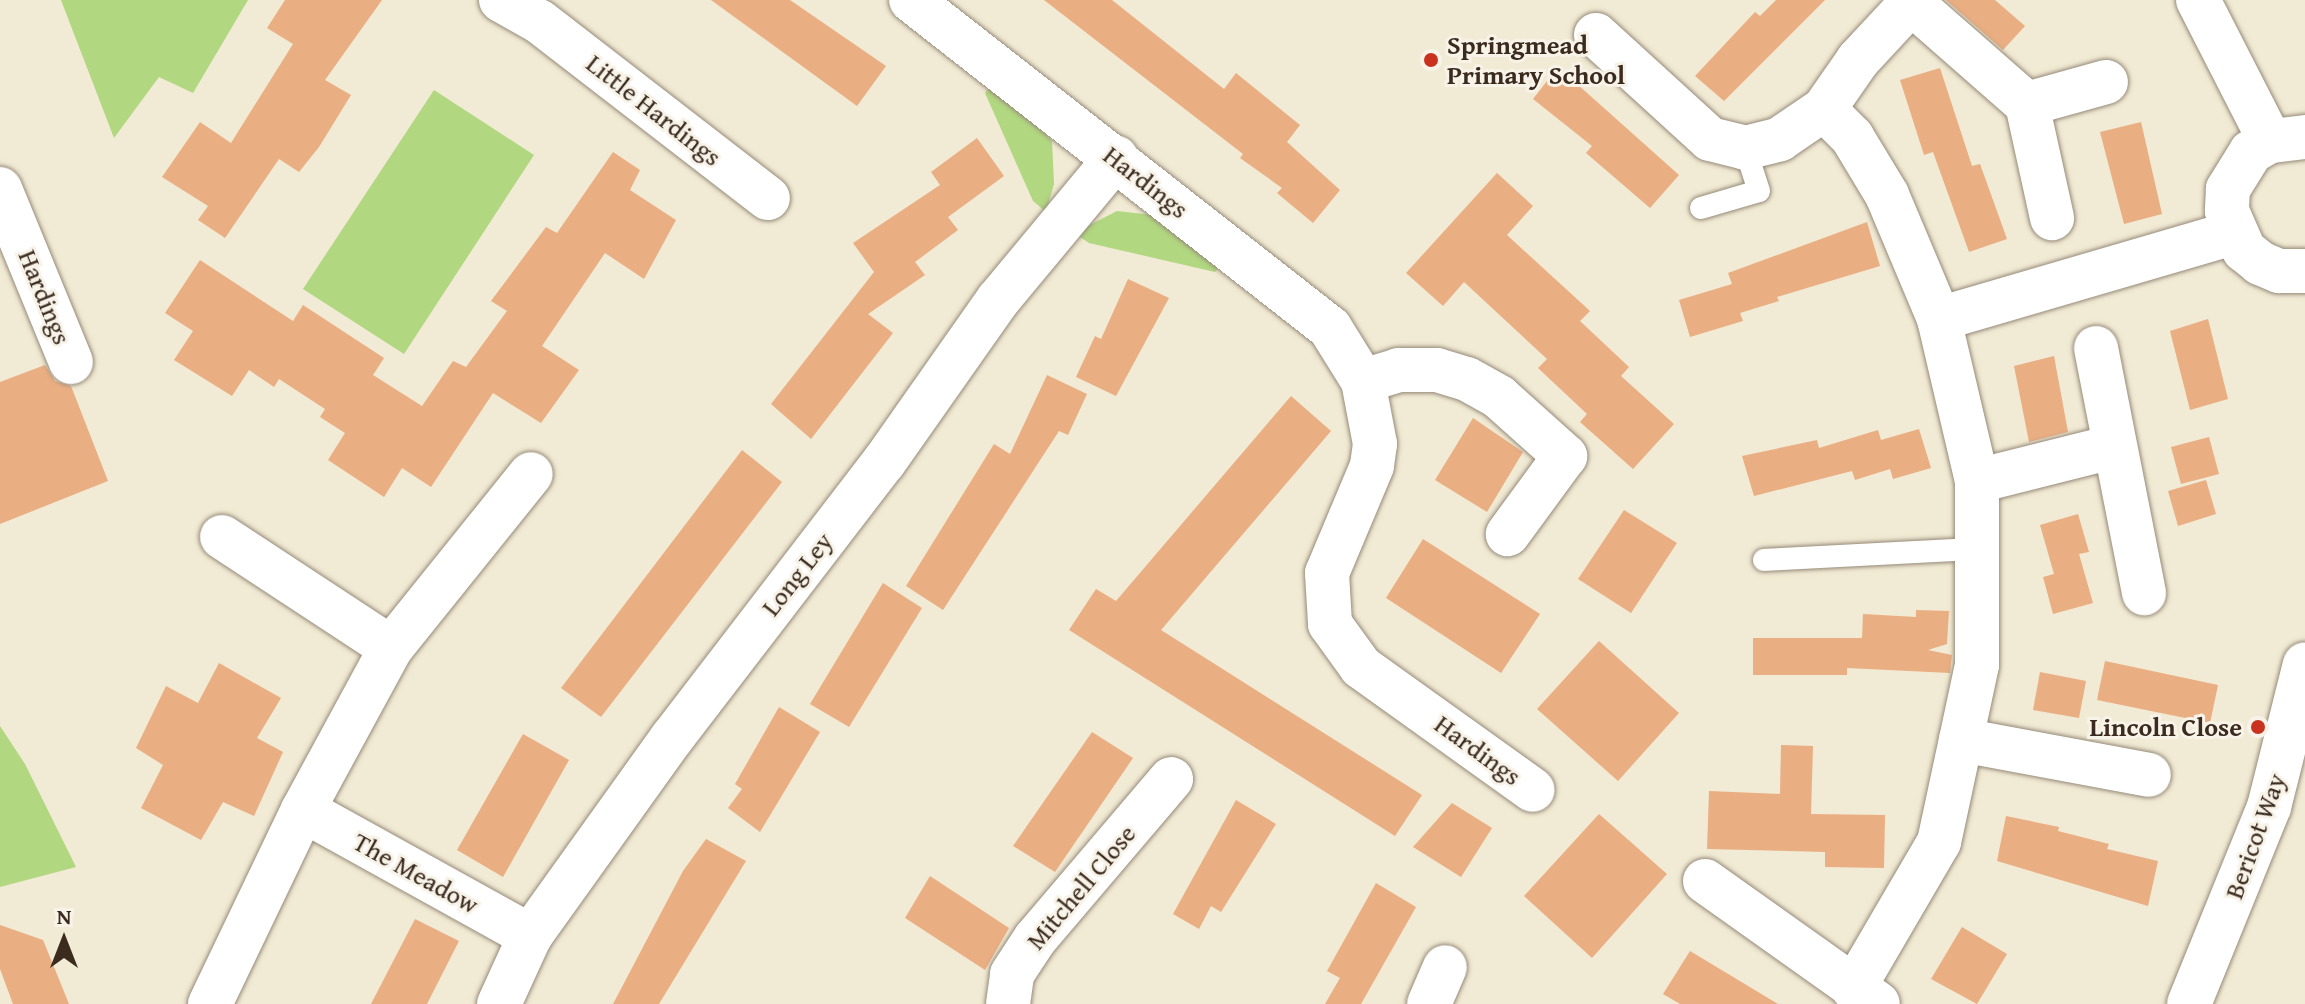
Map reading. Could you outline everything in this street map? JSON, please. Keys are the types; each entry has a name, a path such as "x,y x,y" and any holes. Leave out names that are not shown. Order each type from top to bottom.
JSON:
{"street":[{"name":"Little Hardings","path":"501,0 548,11 768,198"},
{"name":"Hardings","path":"911,0 1330,328 1363,381 1372,415 1372,466 1327,573 1330,624 1361,667 1533,790"},
{"path":"2198,0 2288,139 2251,152 2228,189 2233,233 2260,263 2279,271 2305,271"},
{"path":"1596,35 1710,139 1745,148 1780,139 1824,109 1858,60 1910,1 2027,104 2052,218"},
{"path":"2027,104 2106,82"},
{"path":"1705,881 1866,996 1939,842 1977,665 1977,481 1939,319 1887,195 1852,137 1824,109"},
{"name":"Long Ley","path":"499,1004 530,936 672,738 884,462 998,300 1116,158"},
{"name":"Hardings","path":"0,189 71,362"},
{"path":"1939,319 2233,233"},
{"path":"2096,348 2112,447 2144,593"},
{"path":"1363,381 1398,370 1437,370 1467,379 1499,397 1565,456 1508,534"},
{"path":"1977,481 2112,447"},
{"path":"210,1004 303,810 391,648 531,474"},
{"path":"222,537 391,648"},
{"name":"Bericot Way","path":"2189,1004 2269,807 2305,664"},
{"path":"1961,740 2149,775"},
{"name":"Mitchell Close","path":"1008,1004 1012,974 1035,939 1171,779"},
{"name":"The Meadow","path":"303,810 530,936"}],"lane":[{"path":"1701,208 1759,191 1745,148"},
{"path":"1764,560 1977,549"}],"green space":[{"path":"61,0 248,0 193,93 159,77 114,138"},
{"path":"994,81 1052,141 1054,184 1046,212 1033,201 985,93"},
{"path":"434,90 534,155 404,354 303,289"},
{"path":"1117,211 1153,215 1222,265 1215,272 1089,243 1074,233"},
{"path":"0,726 25,764 76,867 0,887"}],"building":[{"path":"285,0 382,0 325,80 351,95 319,147 299,172 279,159 225,238 198,220 208,206 162,177 200,122 231,143 293,44 267,28"},
{"path":"711,0 790,0 886,66 857,106"},
{"path":"1044,0 1112,0 1224,89 1236,73 1300,125 1287,142 1340,190 1313,223 1277,193 1282,188 1240,158 1243,154"},
{"path":"1776,0 1825,0 1724,101 1695,76 1755,12 1760,16"},
{"path":"1946,0 1995,0 2025,26 2003,50"},
{"path":"1558,67 1679,175 1650,208 1586,153 1592,146 1533,99"},
{"path":"1940,68 1972,166 1980,164 2007,239 1969,252 1933,152 1924,155 1900,80"},
{"path":"2141,122 2162,214 2124,224 2100,132"},
{"path":"977,138 1004,176 948,217 958,230 915,262 925,275 868,314 893,333 811,439 771,404 874,272 853,243 940,185 931,172"},
{"path":"613,152 640,170 630,190 676,220 644,279 605,253 542,346 579,370 541,423 493,393 431,487 402,468 384,497 328,460 345,433 320,417 325,409 279,379 274,387 249,370 232,396 174,360 193,331 165,313 200,260 293,321 303,305 384,358 373,375 422,406 453,361 466,367 507,311 491,301 546,227 557,233"},
{"path":"1497,173 1533,206 1507,235 1590,311 1580,321 1629,367 1621,376 1674,424 1633,469 1580,422 1587,414 1538,368 1547,359 1464,282 1443,306 1406,273"},
{"path":"1867,222 1880,266 1777,297 1779,301 1740,313 1743,321 1690,337 1679,300 1732,284 1728,273"},
{"path":"1128,279 1169,298 1116,396 1076,377 1095,336 1101,339"},
{"path":"2208,319 2228,399 2190,410 2170,331"},
{"path":"2054,356 2068,432 2029,442 2014,366"},
{"path":"45,365 55,381 71,386 108,481 0,524 0,382"},
{"path":"1047,375 1087,394 1068,435 1059,431 943,610 906,586 994,444 1010,454"},
{"path":"1291,396 1331,431 1161,630 1422,795 1395,836 1069,630 1096,589 1116,601"},
{"path":"1473,418 1523,452 1487,512 1435,480"},
{"path":"1919,429 1931,468 1893,479 1890,469 1855,480 1852,471 1754,496 1742,456 1817,440 1819,448 1878,430 1881,440"},
{"path":"2209,437 2219,474 2181,484 2171,447"},
{"path":"742,450 782,482 601,717 561,688"},
{"path":"2206,480 2216,514 2178,526 2168,491"},
{"path":"1624,510 1677,543 1631,613 1578,579"},
{"path":"2078,514 2089,552 2079,554 2093,603 2053,614 2043,577 2054,574 2040,525"},
{"path":"1423,539 1540,614 1501,673 1386,598"},
{"path":"883,583 922,608 849,727 810,704"},
{"path":"1916,610 1949,611 1947,644 1928,650 1952,655 1950,673 1847,668 1847,675 1753,675 1753,638 1862,638 1863,614 1916,617"},
{"path":"1599,641 1679,713 1618,781 1537,709"},
{"path":"2105,661 2218,685 2210,723 2097,700"},
{"path":"219,663 281,698 257,738 283,752 254,816 223,802 201,840 141,808 163,765 136,748 166,686 198,703"},
{"path":"2040,672 2086,681 2079,718 2033,710"},
{"path":"779,707 820,732 760,832 728,808 742,789 735,784"},
{"path":"1092,732 1133,758 1055,872 1013,846"},
{"path":"523,734 569,760 503,877 457,850"},
{"path":"1781,745 1813,746 1811,814 1885,815 1884,868 1825,867 1825,852 1707,849 1709,791 1780,794"},
{"path":"1236,800 1276,824 1221,912 1211,906 1199,929 1173,914"},
{"path":"1452,803 1492,828 1461,877 1413,847"},
{"path":"1599,814 1667,874 1592,958 1524,896"},
{"path":"2006,816 2059,827 2058,831 2109,844 2107,849 2158,861 2148,906 1997,861"},
{"path":"706,839 746,861 659,1004 613,1004 683,871"},
{"path":"930,876 1009,928 985,970 905,918"},
{"path":"1376,883 1416,907 1361,1004 1325,1004 1340,978 1327,971"},
{"path":"415,919 459,941 427,1004 371,1004"},
{"path":"0,925 43,940 69,1004 13,1004 0,969"},
{"path":"1962,927 2007,954 1977,1004 1931,979"},
{"path":"1690,951 1778,1004 1680,1004 1663,994"}],"place":[{"name":"Springmead Primary School","path":"1431,60"},
{"name":"Lincoln Close","path":"2258,727"}]}
